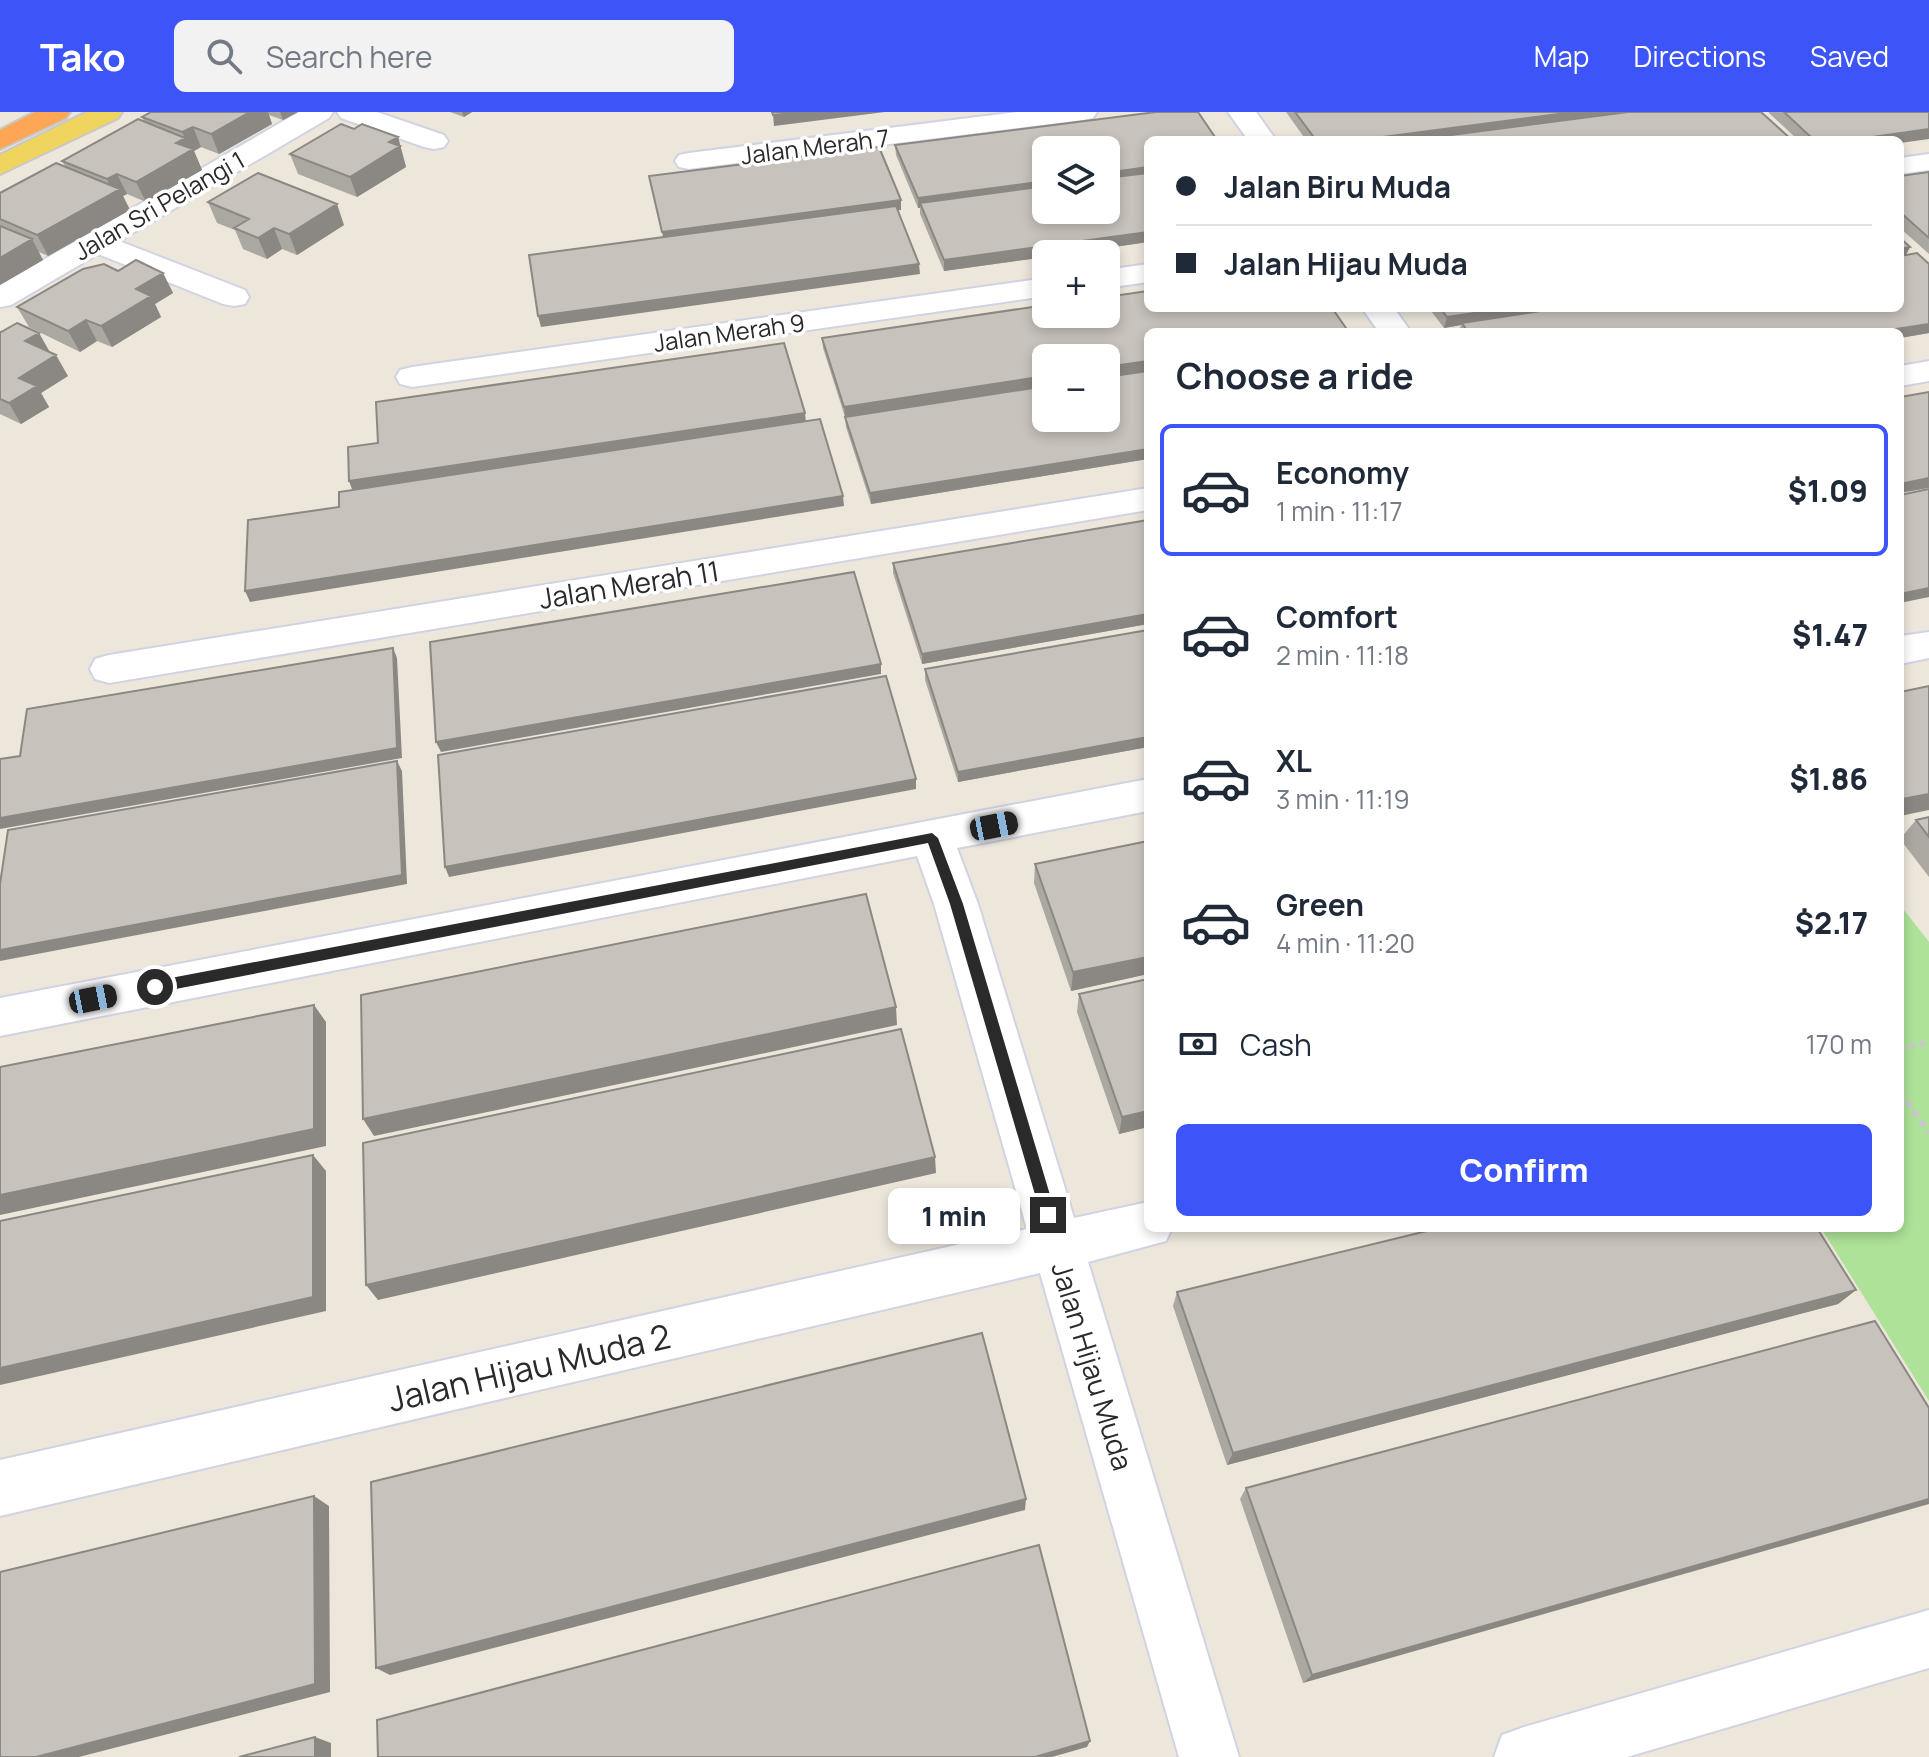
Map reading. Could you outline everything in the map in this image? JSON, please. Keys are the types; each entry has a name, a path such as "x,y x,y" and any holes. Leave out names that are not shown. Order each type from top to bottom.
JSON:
{"highway":[{"path":"0,141 56,112"}],"main road":[{"path":"0,158 88,112"},
{"path":"0,166 108,112"}],"street":[{"name":"Jalan Sri Pelangi 1","path":"0,298 319,112"},
{"path":"351,112 434,141"},
{"name":"Jalan Merah 7","path":"689,161 1083,112"},
{"path":"1242,112 1259,136"},
{"path":"1904,165 1929,162"},
{"path":"95,242 234,297"},
{"path":"1120,277 1144,274"},
{"name":"Jalan Merah 9","path":"412,377 1032,289"},
{"path":"1904,375 1929,371"},
{"name":"Jalan Merah 11","path":"109,669 1144,500"},
{"path":"1904,649 1929,645"},
{"path":"0,1017 1144,796"},
{"name":"Jalan Hijau Muda","path":"932,838 956,904 1209,1757"},
{"name":"Jalan Hijau Muda 2","path":"0,1488 1144,1226"},
{"path":"1524,1757 1929,1639"}],"path":[{"path":"1904,1048 1929,1042"},
{"path":"1904,1097 1929,1133"}],"green space":[{"path":"1904,910 1929,942 1929,1401 1823,1232 1904,1232"}],"building":[{"path":"151,112 250,112 211,134 193,127 182,132 142,117"},
{"path":"772,112 800,112 773,115"},
{"path":"1156,112 1198,112 1214,136 1144,136 1144,168 1120,171 1120,136 1032,136 1032,183 918,198 895,145"},
{"path":"1295,112 1574,112 1391,136 1313,136"},
{"path":"1628,112 1761,112 1788,136 1444,136"},
{"path":"1784,112 1929,112 1929,129 1879,136 1810,136"},
{"path":"138,119 185,138 176,143 193,149 136,182 117,174 107,179 62,161"},
{"path":"341,124 354,129 362,124 398,137 389,142 400,146 350,177 290,154"},
{"path":"879,147 901,200 662,232 649,176"},
{"path":"56,163 120,189 37,235 0,219 0,193"},
{"path":"1929,172 1929,238 1904,216 1904,175"},
{"path":"258,173 337,204 289,234 274,228 258,238 234,228 249,219 208,202"},
{"path":"1144,173 1144,233 1090,240 1032,240 1032,248 944,260 920,203 1032,188 1032,224 1120,224 1120,176"},
{"path":"896,206 919,264 538,316 529,255"},
{"path":"0,226 32,239 0,258"},
{"path":"1917,253 1929,264 1929,324 1902,328 1465,328 1462,323 1534,312 1904,312 1904,255"},
{"path":"136,260 163,273 136,289 151,296 101,326 86,320 68,331 17,307 83,269 104,264 118,271"},
{"path":"1144,292 1144,312 1335,312 1346,328 1144,328 1144,362 1120,365 1120,344 1032,344 1032,378 844,407 822,338 1032,307 1032,328 1120,328 1120,295"},
{"path":"1443,312 1481,312 1447,317"},
{"path":"17,323 39,333 25,341 56,355 19,378 37,386 9,403 0,399 0,332"},
{"path":"784,343 805,413 349,481 348,447 378,443 376,402"},
{"path":"1144,372 1144,450 870,493 845,417 1032,388 1032,432 1120,432 1120,375"},
{"path":"1929,392 1929,478 1904,483 1904,396"},
{"path":"820,419 843,496 245,591 248,520 339,507 339,492"},
{"path":"1929,489 1929,588 1904,593 1904,494"},
{"path":"1144,521 1144,615 922,654 893,563"},
{"path":"854,572 881,664 436,742 430,642"},
{"path":"1144,631 1144,738 958,772 925,669"},
{"path":"393,648 397,748 0,818 0,759 20,756 27,709"},
{"path":"886,676 916,779 445,867 438,755"},
{"path":"1929,686 1929,794 1904,799 1904,691"},
{"path":"397,761 402,875 0,950 0,884 8,830"},
{"path":"1929,817 1929,837 1916,820"},
{"path":"1144,842 1144,958 1073,972 1035,864"},
{"path":"866,894 896,1007 363,1119 361,995"},
{"path":"1144,980 1144,1112 1122,1117 1079,994"},
{"path":"314,1005 314,1129 0,1195 0,1067"},
{"path":"901,1029 935,1157 366,1285 363,1143"},
{"path":"313,1155 313,1297 0,1368 0,1221"},
{"path":"1423,1232 1820,1232 1856,1290 1233,1453 1177,1292"},
{"path":"1875,1321 1929,1408 1929,1499 1312,1675 1246,1488"},
{"path":"982,1333 1026,1499 376,1668 371,1482"},
{"path":"314,1496 315,1684 36,1757 0,1757 0,1572"},
{"path":"1039,1545 1090,1741 1035,1757 378,1757 377,1720"},
{"path":"315,1737 315,1757 239,1757"}],"route":[{"path":"155,987 932,838 956,904 1048,1215"}]}
